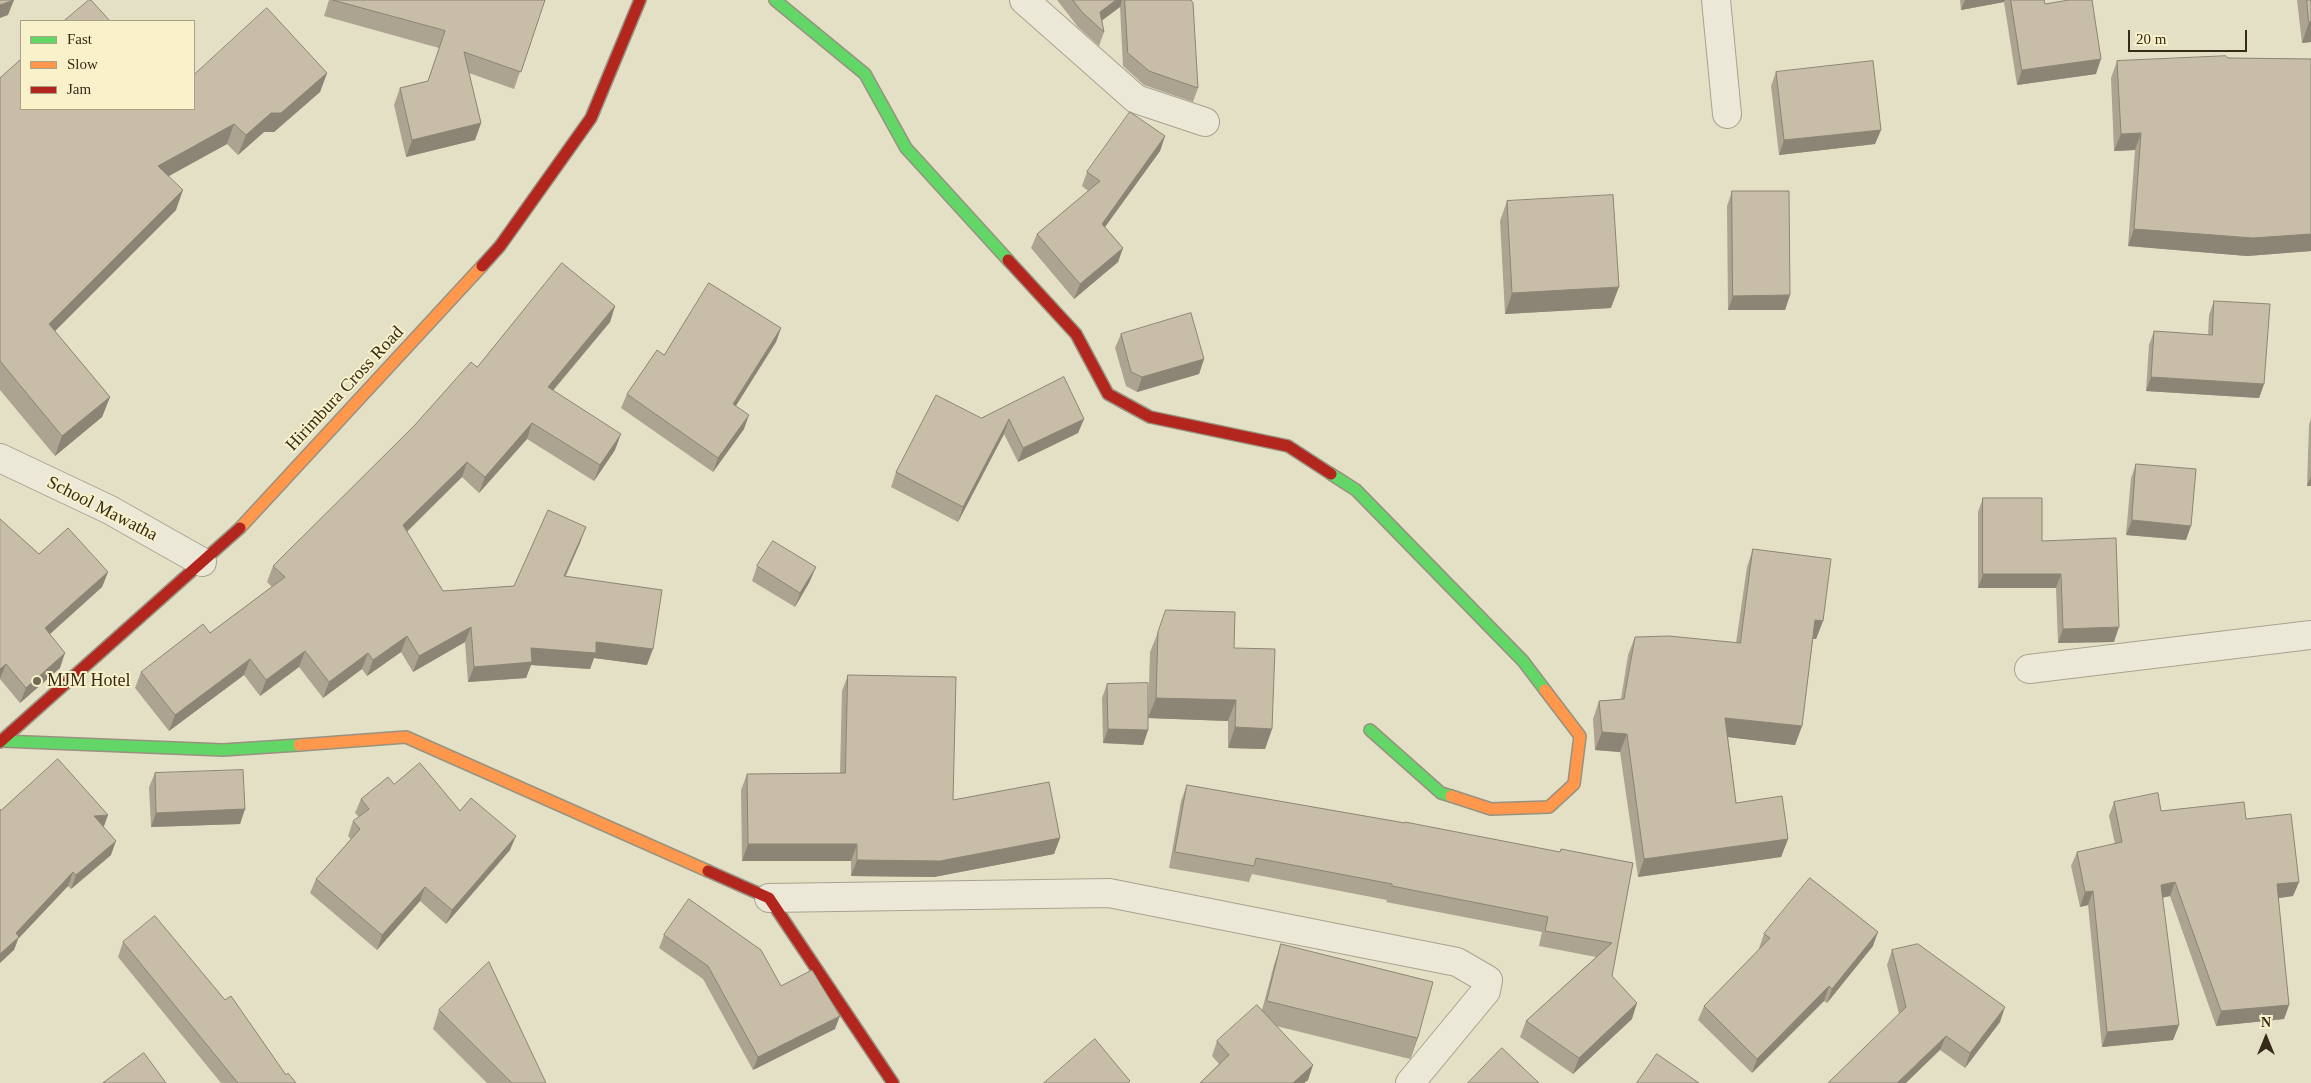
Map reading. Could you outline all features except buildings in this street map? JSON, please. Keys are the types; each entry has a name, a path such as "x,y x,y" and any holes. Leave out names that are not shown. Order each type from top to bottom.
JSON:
{"street":[{"name":"Hirimbura Cross Road","path":"1,741 247,522 500,246 591,118 640,0"},
{"path":"775,0 865,74 906,148 1076,334 1108,394 1150,417 1288,446 1356,490 1523,661 1580,736 1574,784 1548,807 1491,809 1441,793 1370,730"},
{"path":"1024,0 1136,99 1205,122"},
{"path":"1716,0 1727,114"},
{"name":"School Mawatha","path":"0,458 110,510 202,562"},
{"path":"2029,669 2311,635"},
{"path":"1,741 223,750 406,737 769,898 1109,893 1457,962 1488,980 1486,991 1410,1083"},
{"path":"769,898 894,1083"}],"traffic: fast":[{"path":"775,0 865,74 906,148 1008,260"},
{"path":"1331,474 1356,490 1523,661 1545,690"},
{"path":"1370,730 1441,793 1451,796"},
{"path":"2,741 223,750 299,745"}],"traffic: slow":[{"path":"240,528 482,266"},
{"path":"1451,796 1491,809 1549,807 1574,784 1580,736 1545,690"},
{"path":"299,745 406,737 708,871"}],"traffic: jam":[{"path":"482,266 500,246 591,118 640,0"},
{"path":"1008,260 1076,334 1108,394 1150,417 1288,446 1331,474"},
{"path":"0,742 240,528"},
{"path":"708,871 769,898 893,1083"}],"place":[{"name":"MJM Hotel","path":"37,681"}]}
